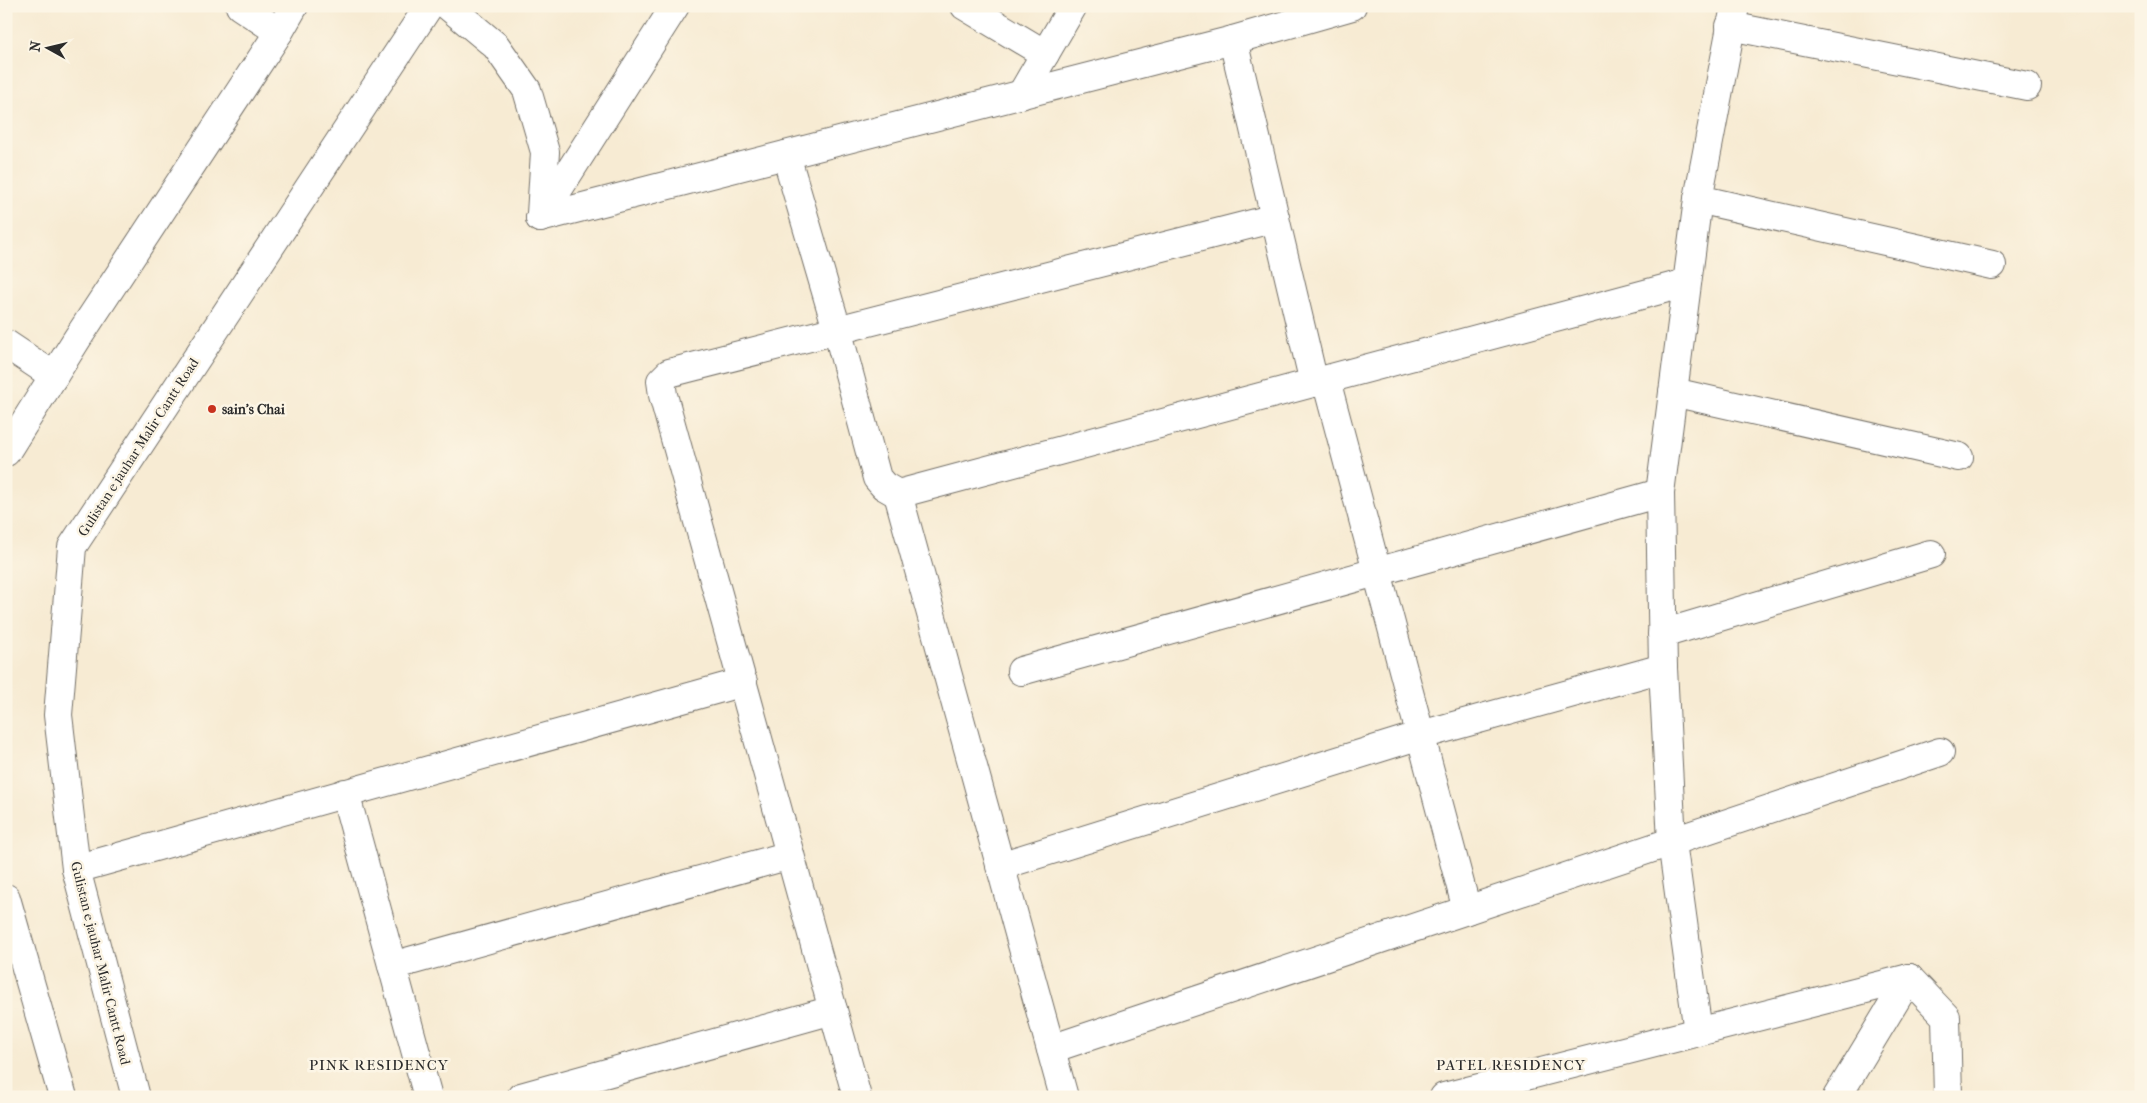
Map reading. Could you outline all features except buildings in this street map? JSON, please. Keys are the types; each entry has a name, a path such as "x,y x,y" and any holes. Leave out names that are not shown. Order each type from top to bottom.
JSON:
{"street":[{"path":"240,6 279,32"},
{"path":"6,452 279,32 294,6"},
{"name":"Gulistan e jauhar Malir Cantt Road","path":"136,1097 76,869 58,715 72,547 429,6"},
{"path":"448,6 496,46 527,90 545,152 540,218"},
{"path":"540,218 675,6"},
{"path":"965,6 1045,54"},
{"path":"1021,95 1073,6"},
{"path":"540,218 1233,40 1352,6"},
{"path":"1698,1032 1672,842 1663,668 1660,493 1698,199 1732,16 2027,86"},
{"path":"1233,40 1275,218 1320,381 1377,572 1467,910"},
{"path":"786,155 837,329 877,478 884,486 898,494 1686,283"},
{"path":"1698,199 1992,265"},
{"path":"857,1097 663,395 661,381 670,373 1275,218"},
{"path":"6,344 54,376"},
{"path":"1673,392 1959,457"},
{"path":"1021,671 1660,493"},
{"path":"898,494 1064,1097"},
{"path":"1662,634 1931,554"},
{"path":"1000,866 1421,735 1663,668"},
{"path":"76,869 743,682"},
{"path":"1051,1049 1940,752"},
{"path":"345,793 428,1097"},
{"path":"392,966 790,856"},
{"path":"6,898 63,1097"},
{"path":"1444,1097 1909,978"},
{"path":"1837,1097 1909,978"},
{"path":"1909,978 1946,1017 1948,1097"},
{"path":"521,1097 833,1010"}],"place":[{"name":"sain's Chai","path":"212,409"}],"district":[{"name":"PINK RESIDENCY","path":"379,1065"},
{"name":"PATEL RESIDENCY","path":"1511,1065"}]}
